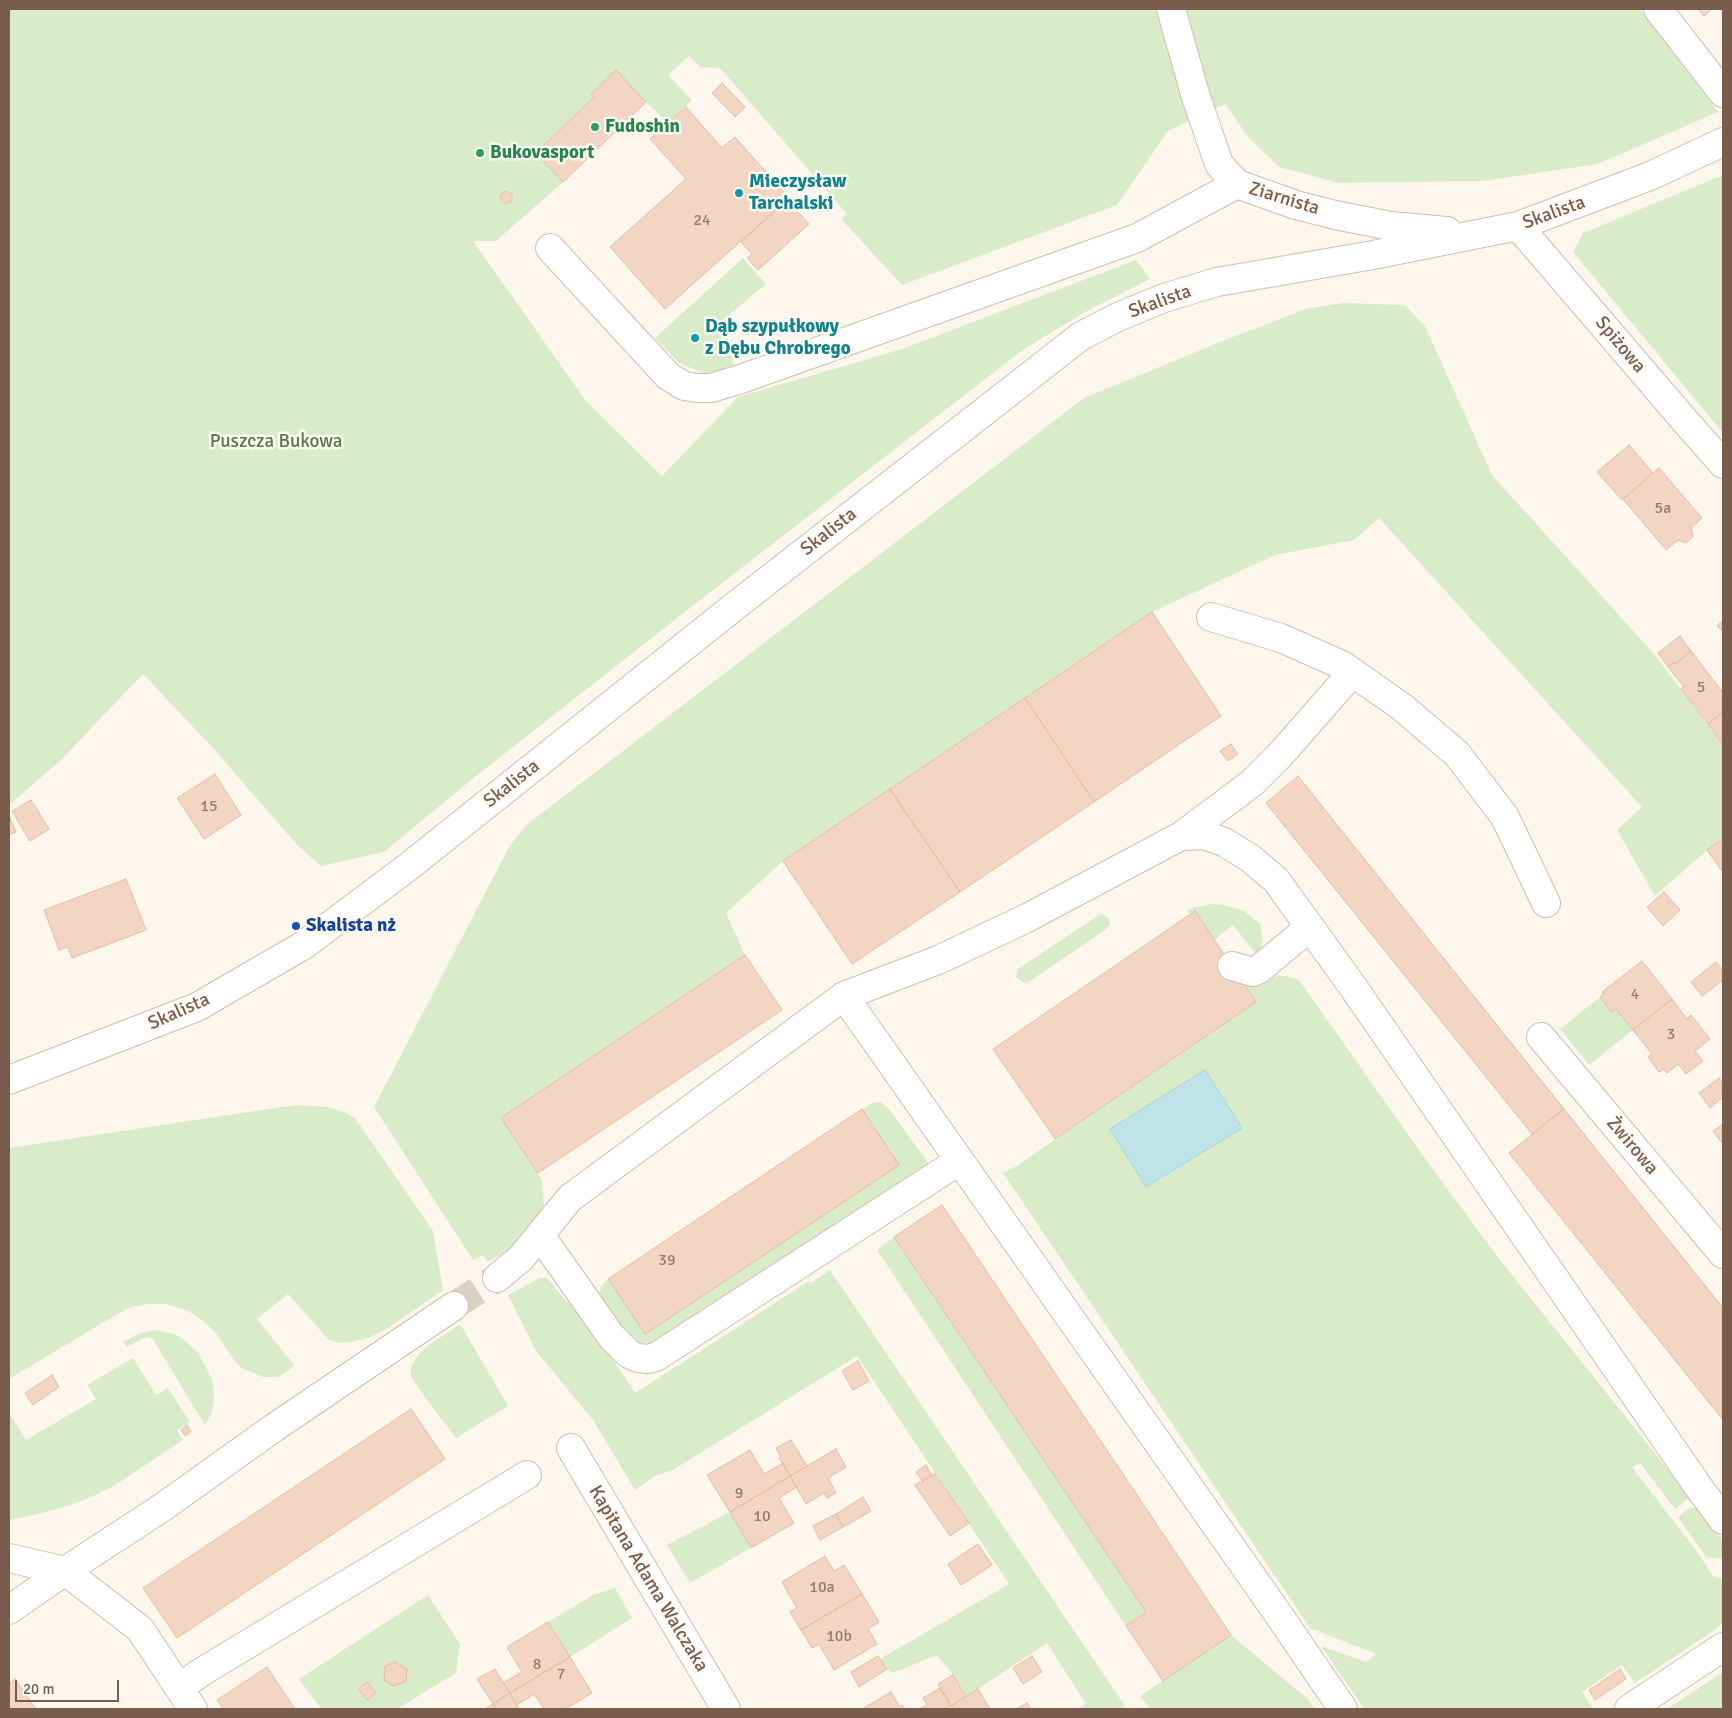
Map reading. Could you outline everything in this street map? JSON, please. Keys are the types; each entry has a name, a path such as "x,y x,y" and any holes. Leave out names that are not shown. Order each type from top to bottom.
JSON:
{"street":[{"name":"Ziarnista","path":"1171,9 1196,97 1219,164 1237,184 1296,205 1390,226 1437,231 1473,231 1518,226"},
{"path":"1658,9 1723,93"},
{"name":"Skalista","path":"9,1080 197,1007 304,945 408,867 743,599 1082,336 1118,317 1164,298 1217,282 1373,255 1518,226 1650,176 1723,142"},
{"path":"550,248 668,376 684,386 711,388 1138,238 1237,184"},
{"name":"Spiżowa","path":"1518,226 1723,464"},
{"path":"1211,617 1281,638 1342,666 1402,706 1457,754 1505,817 1546,903"},
{"path":"497,1278 521,1258 570,1198 844,996 938,960 1025,919 1181,836 1252,783 1280,755 1352,673"},
{"path":"1181,836 1204,835 1224,842 1250,858 1276,880 1351,984 1700,1490 1723,1520"},
{"path":"1232,966 1253,972 1258,970 1310,927"},
{"path":"844,996 1343,1709"},
{"name":"Żwirowa","path":"1541,1037 1723,1254"},
{"path":"540,1235 611,1336 629,1354 647,1359 656,1356 960,1161"},
{"path":"9,1610 163,1507 272,1429 454,1306"},
{"name":"Kapitana Adama Walczaka","path":"571,1448 726,1709"},
{"path":"9,1558 65,1571 140,1629 186,1699 200,1673 527,1475"},
{"path":"1629,1709 1723,1647"}],"green space":[{"name":"Puszcza Bukowa","path":"9,9 1640,9 1718,112 1598,164 1483,181 1339,183 1279,167 1248,137 1225,104 1168,131 1117,205 902,285 841,219 847,214 720,68 700,67 689,56 668,75 692,100 668,123 646,102 563,182 496,241 473,241 586,401 662,476 738,397 902,349 1136,260 1150,279 1087,311 1024,349 476,776 384,852 321,866 298,846 212,747 143,674 60,761 9,805"},
{"path":"1723,175 1723,433 1573,252 1583,233"},
{"path":"743,258 766,284 723,320 736,374 703,373 679,363 655,338"},
{"path":"1343,303 1405,305 1425,326 1492,475 1655,655 1723,745 1723,836 1655,896 1617,830 1642,807 1379,518 1354,540 1275,555 1152,612 783,861 726,913 745,955 501,1118 542,1180 544,1205 540,1220 517,1247 487,1262 483,1255 473,1260 374,1107 509,847 525,826 1084,398 1306,309"},
{"path":"1212,904 1224,905 1244,911 1260,924 1263,941 1261,948 1256,954 1233,925 1214,940 1195,911 1190,914 1187,911 1195,907"},
{"path":"1102,914 1110,922 1105,930 1027,983 1022,982 1016,977 1017,970 1021,967"},
{"path":"1264,975 1290,977 1297,979 1301,983 1429,1164 1500,1260 1690,1497 1675,1509 1640,1463 1632,1467 1698,1553 1713,1576 1723,1579 1723,1622 1716,1629 1635,1683 1622,1665 1582,1692 1593,1709 1364,1709 1321,1646 1366,1662 1376,1654 1310,1628 1003,1173 1015,1167 1256,1002 1246,987"},
{"path":"1600,997 1612,1012 1616,1009 1633,1030 1589,1065 1560,1029"},
{"path":"881,1102 889,1109 927,1161 928,1166 654,1344 640,1343 629,1335 608,1310 599,1297 601,1286 608,1279 645,1333 862,1109 873,1103"},
{"path":"295,1105 327,1107 355,1118 433,1231 443,1290 388,1328 368,1338 340,1343 329,1340 288,1294 257,1319 295,1366 278,1377 263,1377 241,1368 216,1333 202,1320 188,1311 166,1304 148,1304 131,1307 9,1379 9,1148"},
{"path":"894,1237 1146,1612 1126,1626 877,1250"},
{"path":"830,1270 1125,1706 1120,1709 1077,1709 1086,1704 1047,1643 966,1697 953,1675 937,1655 893,1673 887,1669 880,1659 1009,1584 857,1356 673,1470 655,1476 635,1490 593,1420 536,1351 508,1295 540,1278 547,1278 567,1302 571,1305 578,1305 635,1393 809,1281 811,1283"},
{"path":"459,1325 462,1327 508,1406 456,1438 421,1392 411,1376 411,1367 418,1355 430,1344"},
{"path":"155,1330 174,1334 182,1338 198,1353 208,1371 213,1383 214,1399 211,1414 205,1425 152,1338 142,1339 127,1347 123,1342 140,1333"},
{"path":"133,1358 156,1395 168,1388 190,1422 177,1430 183,1440 114,1486 91,1497 65,1507 9,1520 9,1413 26,1440 96,1399 87,1385"},
{"path":"1698,1507 1723,1540 1723,1559 1706,1557 1678,1517 1688,1509"},
{"path":"730,1512 751,1548 690,1583 667,1545"},
{"path":"615,1588 632,1618 570,1657 548,1622 595,1594"},
{"path":"428,1595 460,1644 456,1673 397,1709 321,1709 299,1679"},
{"path":"1231,1635 1309,1700 1315,1709 1150,1709 1140,1696"},
{"path":"1723,1672 1723,1709 1667,1709"}],"water":[{"path":"1205,1070 1242,1128 1146,1187 1110,1129"}],"building":[{"path":"1698,9 1712,9 1704,16"},
{"path":"616,70 646,102 563,182 536,153 594,97 591,94"},
{"path":"722,83 745,107 735,117 712,93"},
{"path":"686,107 722,148 735,137 789,198 665,309 610,247 686,179 650,139"},
{"path":"506,191 512,194 512,201 506,204 501,201 501,194"},
{"path":"787,200 809,224 758,270 747,258 752,254 741,242"},
{"path":"1629,445 1653,473 1622,500 1597,472"},
{"path":"1659,468 1702,518 1691,528 1693,537 1686,543 1678,540 1666,550 1623,499"},
{"path":"1152,612 1221,716 1094,802 1025,698"},
{"path":"1723,620 1723,632 1717,626"},
{"path":"1680,636 1691,651 1675,664 1674,662 1668,667 1658,653"},
{"path":"1691,651 1723,693 1723,712 1708,724 1681,689 1684,687 1668,667 1674,662 1675,664"},
{"path":"1025,698 1094,802 960,892 890,789"},
{"path":"1723,712 1723,745 1708,724"},
{"path":"1231,744 1238,754 1228,761 1220,751"},
{"path":"215,774 241,815 204,839 177,798"},
{"path":"1298,776 1564,1109 1532,1134 1266,803"},
{"path":"890,789 960,892 852,964 783,861"},
{"path":"31,800 49,829 30,841 12,811"},
{"path":"9,816 16,832 9,835"},
{"path":"1723,838 1723,870 1722,871 1707,850"},
{"path":"126,879 146,930 72,958 68,947 59,950 44,910"},
{"path":"1664,892 1680,910 1663,926 1647,907"},
{"path":"1195,911 1256,1002 1055,1139 993,1049"},
{"path":"745,955 782,1010 538,1173 501,1118"},
{"path":"1642,961 1672,999 1633,1030 1616,1009 1612,1012 1600,997 1604,993 1602,992"},
{"path":"1716,962 1723,971 1723,980 1702,996 1691,982"},
{"path":"1672,999 1687,1019 1691,1015 1710,1039 1695,1051 1703,1061 1686,1074 1678,1064 1667,1073 1663,1069 1659,1072 1648,1057 1652,1054 1633,1030"},
{"path":"1719,1078 1723,1083 1723,1097 1710,1108 1699,1093"},
{"path":"862,1109 899,1165 645,1334 608,1279"},
{"path":"1564,1109 1723,1308 1723,1420 1509,1153"},
{"path":"1723,1124 1723,1144 1713,1131"},
{"path":"942,1205 1231,1635 1163,1681 1126,1626 1146,1612 894,1237"},
{"path":"858,1361 869,1381 853,1390 842,1371"},
{"path":"52,1375 59,1387 33,1405 25,1393"},
{"path":"411,1409 445,1459 177,1638 143,1588"},
{"path":"187,1425 191,1432 185,1436 181,1430"},
{"path":"791,1440 807,1466 790,1476 779,1458 781,1457 776,1448"},
{"path":"836,1449 846,1467 828,1478 836,1493 827,1498 824,1493 806,1504 790,1476"},
{"path":"750,1450 764,1474 783,1463 790,1476 730,1512 707,1475"},
{"path":"926,1465 932,1475 922,1481 916,1472"},
{"path":"935,1474 969,1523 950,1536 915,1485"},
{"path":"790,1476 797,1487 779,1498 794,1523 751,1548 730,1512"},
{"path":"863,1497 871,1511 843,1527 836,1514"},
{"path":"836,1514 843,1527 820,1540 813,1526"},
{"path":"978,1544 992,1565 961,1585 948,1564"},
{"path":"825,1556 834,1571 844,1565 862,1594 801,1630 790,1612 797,1608 782,1582"},
{"path":"862,1594 879,1622 868,1629 877,1644 834,1670 819,1644 812,1648 801,1630"},
{"path":"548,1622 570,1657 510,1693 503,1683 522,1672 507,1647"},
{"path":"878,1656 887,1669 859,1687 851,1672"},
{"path":"1032,1656 1042,1672 1023,1684 1013,1668"},
{"path":"570,1657 592,1693 565,1709 544,1709 534,1694 517,1705 510,1693"},
{"path":"395,1662 407,1669 406,1681 394,1686 384,1680 385,1666"},
{"path":"267,1667 295,1709 223,1709 217,1700"},
{"path":"495,1669 510,1693 493,1704 477,1679"},
{"path":"1620,1669 1626,1679 1595,1700 1589,1690"},
{"path":"953,1675 966,1697 951,1706 938,1684"},
{"path":"15,1679 36,1709 9,1709 9,1684"},
{"path":"367,1682 376,1693 367,1700 358,1689"},
{"path":"940,1688 951,1706 945,1709 919,1709 927,1705 923,1698"},
{"path":"978,1689 990,1709 953,1709 951,1706"},
{"path":"891,1692 900,1707 902,1705 905,1709 862,1709"},
{"path":"510,1693 519,1709 496,1709 493,1704"},
{"path":"1027,1703 1031,1709 1016,1709"},
{"path":"493,1704 496,1709 484,1709"}],"tunnel":[{"path":"454,1306 497,1278"}],"place":[{"name":"Fudoshin","path":"595,127"},
{"name":"Bukovasport","path":"480,153"},
{"name":"Mieczysław Tarchalski","path":"739,193"},
{"name":"Dąb szypułkowy z Dębu Chrobrego","path":"695,338"},
{"name":"Skalista nż","path":"296,926"}]}
